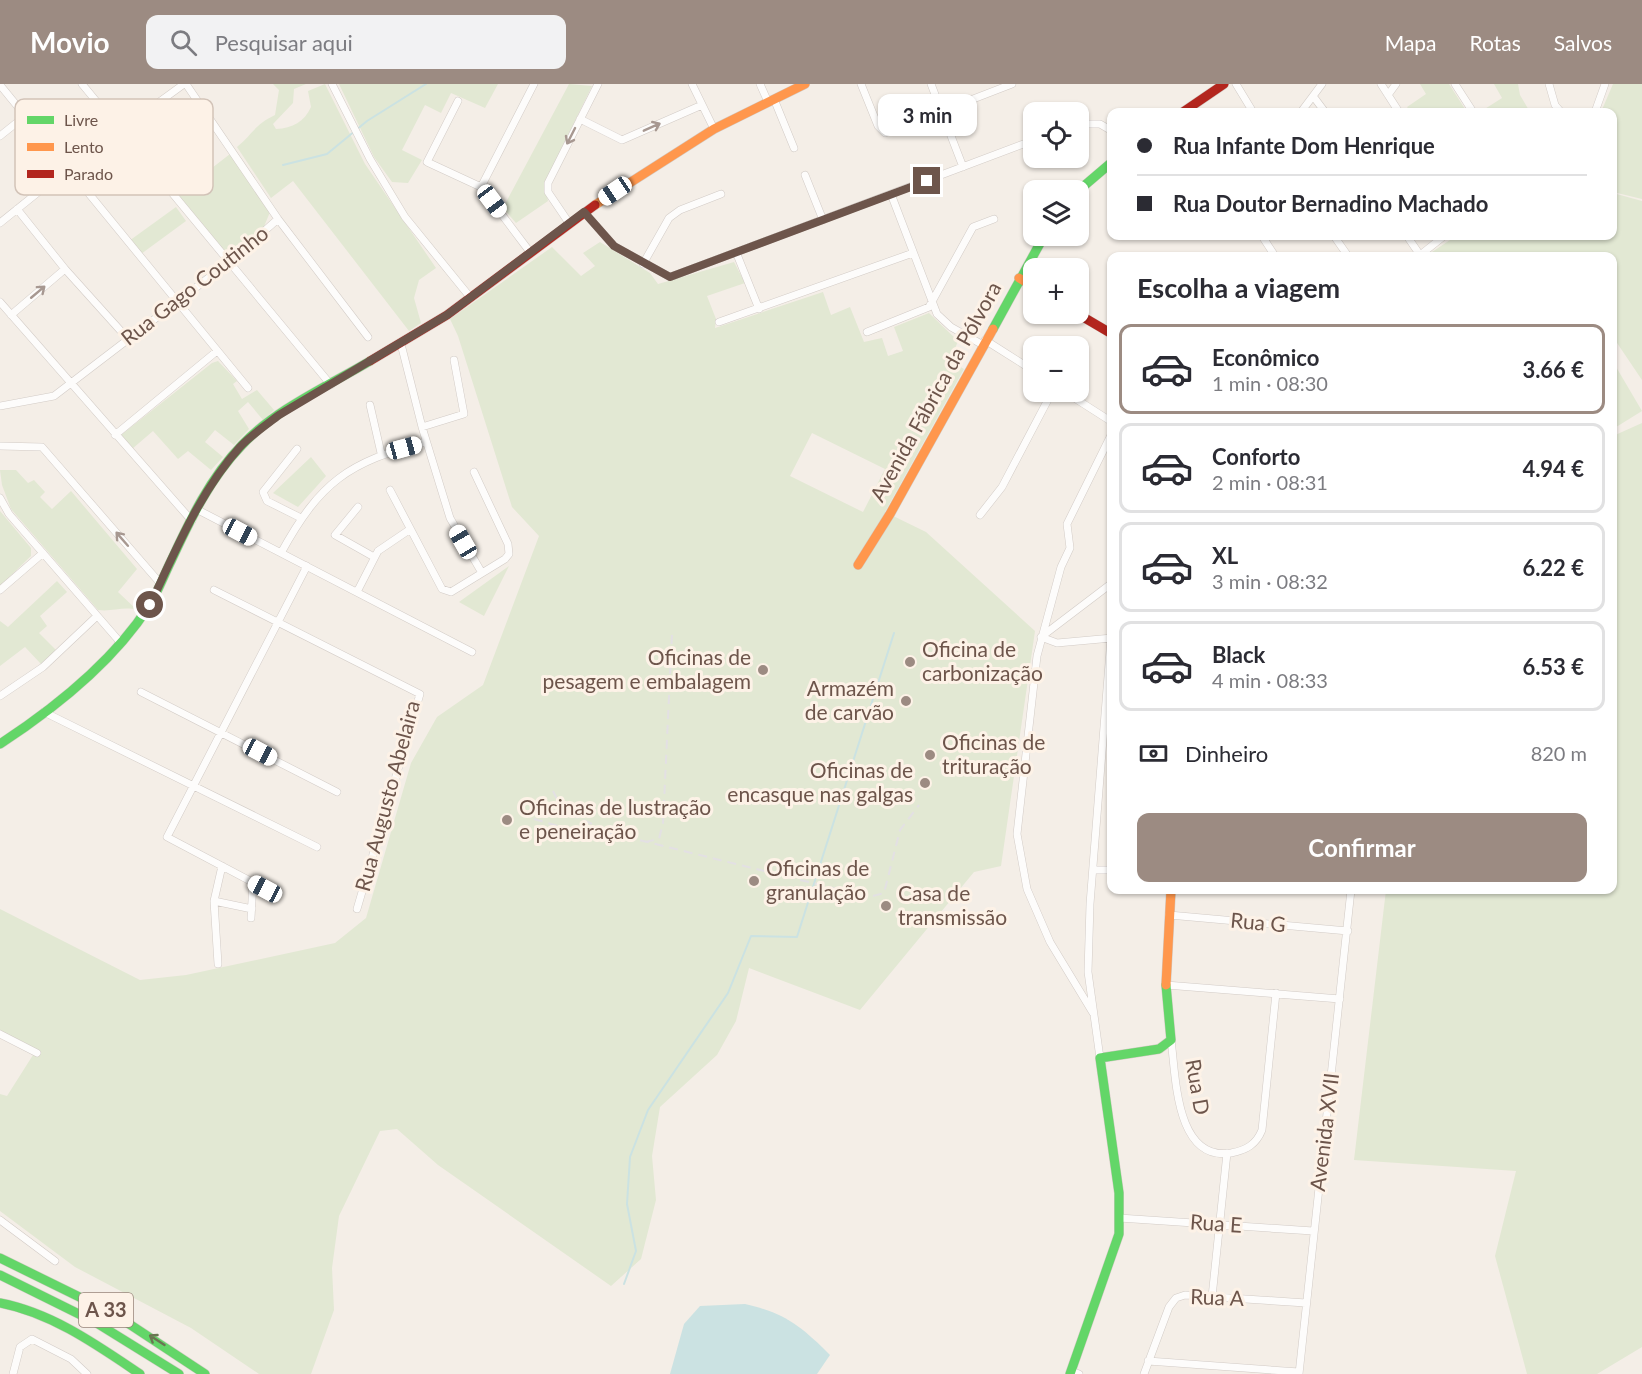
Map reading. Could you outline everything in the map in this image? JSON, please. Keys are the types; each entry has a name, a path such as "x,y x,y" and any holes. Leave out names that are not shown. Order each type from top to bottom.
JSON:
{"main road":[{"path":"0,744 44,712 98,665 120,642 150,605 198,510 239,448 279,415 401,344 470,297 584,212 714,129 805,84"},
{"path":"1189,108 1224,84"},
{"path":"1089,182 1107,166"},
{"name":"Avenida Fábrica da Pólvora","path":"858,565 890,514 1038,246"},
{"path":"1019,278 1023,280"},
{"path":"1089,320 1107,331"},
{"name":"Rua D","path":"1171,894 1166,985 1171,1040"},
{"path":"1073,1373 1112,1261 1119,1234 1119,1193 1100,1058 1159,1049 1171,1040"},
{"name":"A 33","path":"0,1258 114,1314 205,1374"},
{"name":"A 33","path":"0,1275 95,1322 179,1374"},
{"path":"0,1284 99,1331 168,1374"},
{"path":"0,1303 31,1311 99,1348 140,1374"}],"street":[{"path":"82,84 94,99"},
{"path":"165,99 185,84"},
{"name":"Rua Gago Coutinho","path":"185,84 195,99"},
{"path":"332,84 370,159 405,217 470,297"},
{"path":"480,187 534,84"},
{"path":"569,223 547,187 598,84"},
{"path":"692,84 714,129"},
{"path":"760,84 771,100 794,148"},
{"path":"861,84 878,126 885,133 1012,84"},
{"path":"931,84 963,167"},
{"path":"1236,84 1251,108"},
{"path":"1304,108 1322,84"},
{"path":"1381,84 1396,108"},
{"path":"1388,95 1396,84"},
{"path":"1455,84 1470,108"},
{"path":"1549,84 1552,99 1559,108"},
{"path":"1597,108 1605,84"},
{"path":"0,85 15,104"},
{"path":"1313,96 1322,108"},
{"path":"458,101 427,162 480,187 530,252"},
{"path":"580,119 622,140 702,105"},
{"path":"0,136 15,124"},
{"path":"1089,124 1100,124 1107,128"},
{"name":"Rua Gago Coutinho","path":"0,406 49,398 228,263 278,219 213,125"},
{"path":"584,212 607,241 670,277 1023,144"},
{"path":"806,175 823,220"},
{"path":"644,264 669,218 680,210 721,194"},
{"path":"891,194 937,314 951,327 984,342 1023,365"},
{"path":"0,223 35,195"},
{"path":"88,195 248,388"},
{"path":"172,195 331,385"},
{"path":"17,209 128,339"},
{"path":"278,219 368,337"},
{"path":"867,332 925,310 932,304 973,227 994,219"},
{"path":"1424,252 1439,240"},
{"path":"736,252 759,309"},
{"path":"719,322 913,253"},
{"path":"11,315 66,269"},
{"path":"0,302 69,384 192,521"},
{"path":"401,344 426,442 451,521 482,573"},
{"path":"115,435 217,351"},
{"path":"422,427 464,414 454,360"},
{"path":"980,515 1002,487 1047,402"},
{"path":"1081,402 1107,419"},
{"path":"370,405 381,453"},
{"path":"281,553 301,518 320,495 344,474 381,453 426,442"},
{"path":"1093,1013 1050,942 1027,889 1019,858 1017,834 1041,637 1061,567 1070,548 1067,524 1107,443"},
{"path":"0,446 42,447 160,584"},
{"path":"297,449 263,492 267,501 301,518"},
{"path":"390,490 409,530 444,591 453,591 505,559 510,548 474,472"},
{"path":"0,498 9,514 120,642"},
{"path":"358,507 335,535 374,557"},
{"path":"198,510 472,652"},
{"path":"357,592 378,551 409,530"},
{"path":"0,590 43,553"},
{"path":"277,895 167,837 307,566"},
{"path":"1041,637 1107,587"},
{"path":"214,590 278,623"},
{"path":"0,696 47,663 97,616"},
{"name":"Rua Augusto Abelaira","path":"278,623 420,694 357,909"},
{"path":"1041,637 1057,643 1107,638"},
{"path":"1100,1058 1089,972 1093,870 1107,690"},
{"path":"141,692 337,792"},
{"path":"44,712 317,847"},
{"path":"218,964 214,901 222,866"},
{"path":"1093,870 1107,870"},
{"path":"251,918 253,882"},
{"name":"Avenida XVII","path":"1299,1373 1351,894"},
{"path":"214,901 252,909"},
{"name":"Rua G","path":"1169,915 1348,931"},
{"path":"1166,985 1340,999"},
{"path":"1212,1297 1227,1153 1247,1149 1258,1140 1262,1130 1276,993"},
{"path":"1,1036 37,1053"},
{"name":"Rua D","path":"1171,1040 1179,1106 1185,1127 1197,1142 1211,1151 1227,1153"},
{"name":"Rua E","path":"1119,1218 1313,1231"},
{"path":"0,1220 55,1261"},
{"name":"Rua A","path":"1144,1374 1169,1307 1176,1298 1185,1295 1306,1303"},
{"path":"13,1374 20,1347 32,1339 76,1364 87,1374"},
{"path":"1149,1361 1299,1373"},
{"path":"74,1374 76,1364"}],"green space":[{"path":"273,84 306,84 294,89 293,103 273,124 276,129 293,126 301,120 311,107 308,91 325,84 365,164 436,268 419,280 414,298 421,323 409,331 293,181 271,198 237,147 258,126 275,115 279,90"},
{"path":"339,84 498,84 485,108 451,93 441,113 425,105 402,150 422,160 408,183 392,182 374,157"},
{"path":"569,84 592,86 544,184 548,201 516,223 503,208"},
{"path":"1420,84 1449,84 1464,108 1407,107 1426,94"},
{"path":"1494,84 1518,84 1520,95 1528,108 1486,108 1502,98"},
{"path":"1613,84 1642,84 1642,199 1617,193 1617,108 1603,108"},
{"path":"230,154 270,212 263,229 231,252 225,252 178,195 213,195 213,167"},
{"path":"1617,194 1642,201 1642,380 1617,343 1617,252 1432,252 1450,240 1617,240"},
{"path":"176,207 186,221 141,254 129,241"},
{"path":"600,242 650,273 658,284 734,262 745,283 707,296 716,319 715,328 823,292 831,315 850,307 864,342 882,338 888,356 903,351 894,327 929,313 958,341 950,361 964,369 885,512 926,532 1035,631 1001,866 974,872 860,1010 749,968 736,1021 717,1055 660,1107 652,1156 656,1200 641,1259 611,1286 438,1165 397,1129 380,1131 339,1216 332,1268 334,1310 311,1374 259,1374 191,1328 75,1267 0,1211 0,1094 7,1096 33,1055 0,1036 0,909 140,980 186,975 335,943 366,918 411,763 437,717 483,685 539,536 512,507 458,336 450,319 552,247 581,276 595,266 583,253","holes":["812,433 885,469 863,512 790,476"]},
{"path":"218,361 237,381 233,384 242,399 257,390 274,410 263,420 248,402 238,411 249,429 234,445 215,430 205,442 223,457 211,470 188,451 178,459 153,431 132,449 121,435 212,363"},
{"path":"1617,368 1642,411 1617,427"},
{"path":"1642,423 1642,1347 1597,1374 1527,1374 1495,1256 1516,1171 1354,1160 1386,894 1617,894 1617,434"},
{"path":"311,457 326,476 298,507 273,493"},
{"path":"0,470 16,470 28,483 34,480 45,492 40,497 52,509 71,491 137,569 118,592 137,610 98,610 11,509 2,485"},
{"path":"0,511 31,548 31,556 0,586"},
{"path":"509,566 484,616 459,602"},
{"path":"57,581 67,592 40,616 47,626 39,633 57,651 41,664 25,647 0,666 0,621 8,627"}],"water":[{"path":"745,1304 782,1316 801,1328 820,1345 830,1355 817,1374 670,1374 684,1324 700,1306"}],"waterway":[{"path":"283,165 327,154 367,121 426,84"},
{"path":"624,1284 636,1251 627,1204 630,1157 648,1110 728,993 751,936 797,937 894,633"}],"railway":[{"path":"645,842 659,839 663,823 672,634"},
{"path":"553,791 563,811 615,834 869,897 884,893 900,830 919,805"},
{"path":"534,819 589,835 615,834"}],"traffic: fast":[{"path":"1089,182 1107,166"},
{"path":"993,329 1039,246"},
{"path":"0,744 82,682 101,665 135,627 155,595 202,500 220,471 242,445 286,409 370,361"},
{"path":"1070,1374 1119,1234 1119,1193 1100,1058 1159,1049 1171,1040 1166,985"},
{"path":"0,1258 114,1314 205,1374"},
{"path":"0,1275 95,1322 179,1374"},
{"path":"0,1303 56,1322 91,1341 140,1374"}],"traffic: slow":[{"path":"595,205 714,129 805,84"},
{"path":"1019,278 1023,280"},
{"path":"858,565 890,514 993,329"},
{"path":"1166,985 1171,894"}],"traffic: jam":[{"path":"1189,108 1224,84"},
{"path":"370,361 447,315 595,205"},
{"path":"1089,320 1107,331"}],"place":[{"name":"Oficina de carbonização","path":"910,662"},
{"name":"Oficinas de pesagem e embalagem","path":"763,670"},
{"name":"Armazém de carvão","path":"906,701"},
{"name":"Oficinas de trituração","path":"930,755"},
{"name":"Oficinas de encasque nas galgas","path":"925,783"},
{"name":"Oficinas de lustração e peneiração","path":"507,820"},
{"name":"Oficinas de granulação","path":"754,881"},
{"name":"Casa de transmissão","path":"886,906"}],"route":[{"path":"150,605 198,510 215,481 239,448 279,415 380,357 447,315 584,212 607,241 670,277 927,181"}]}
